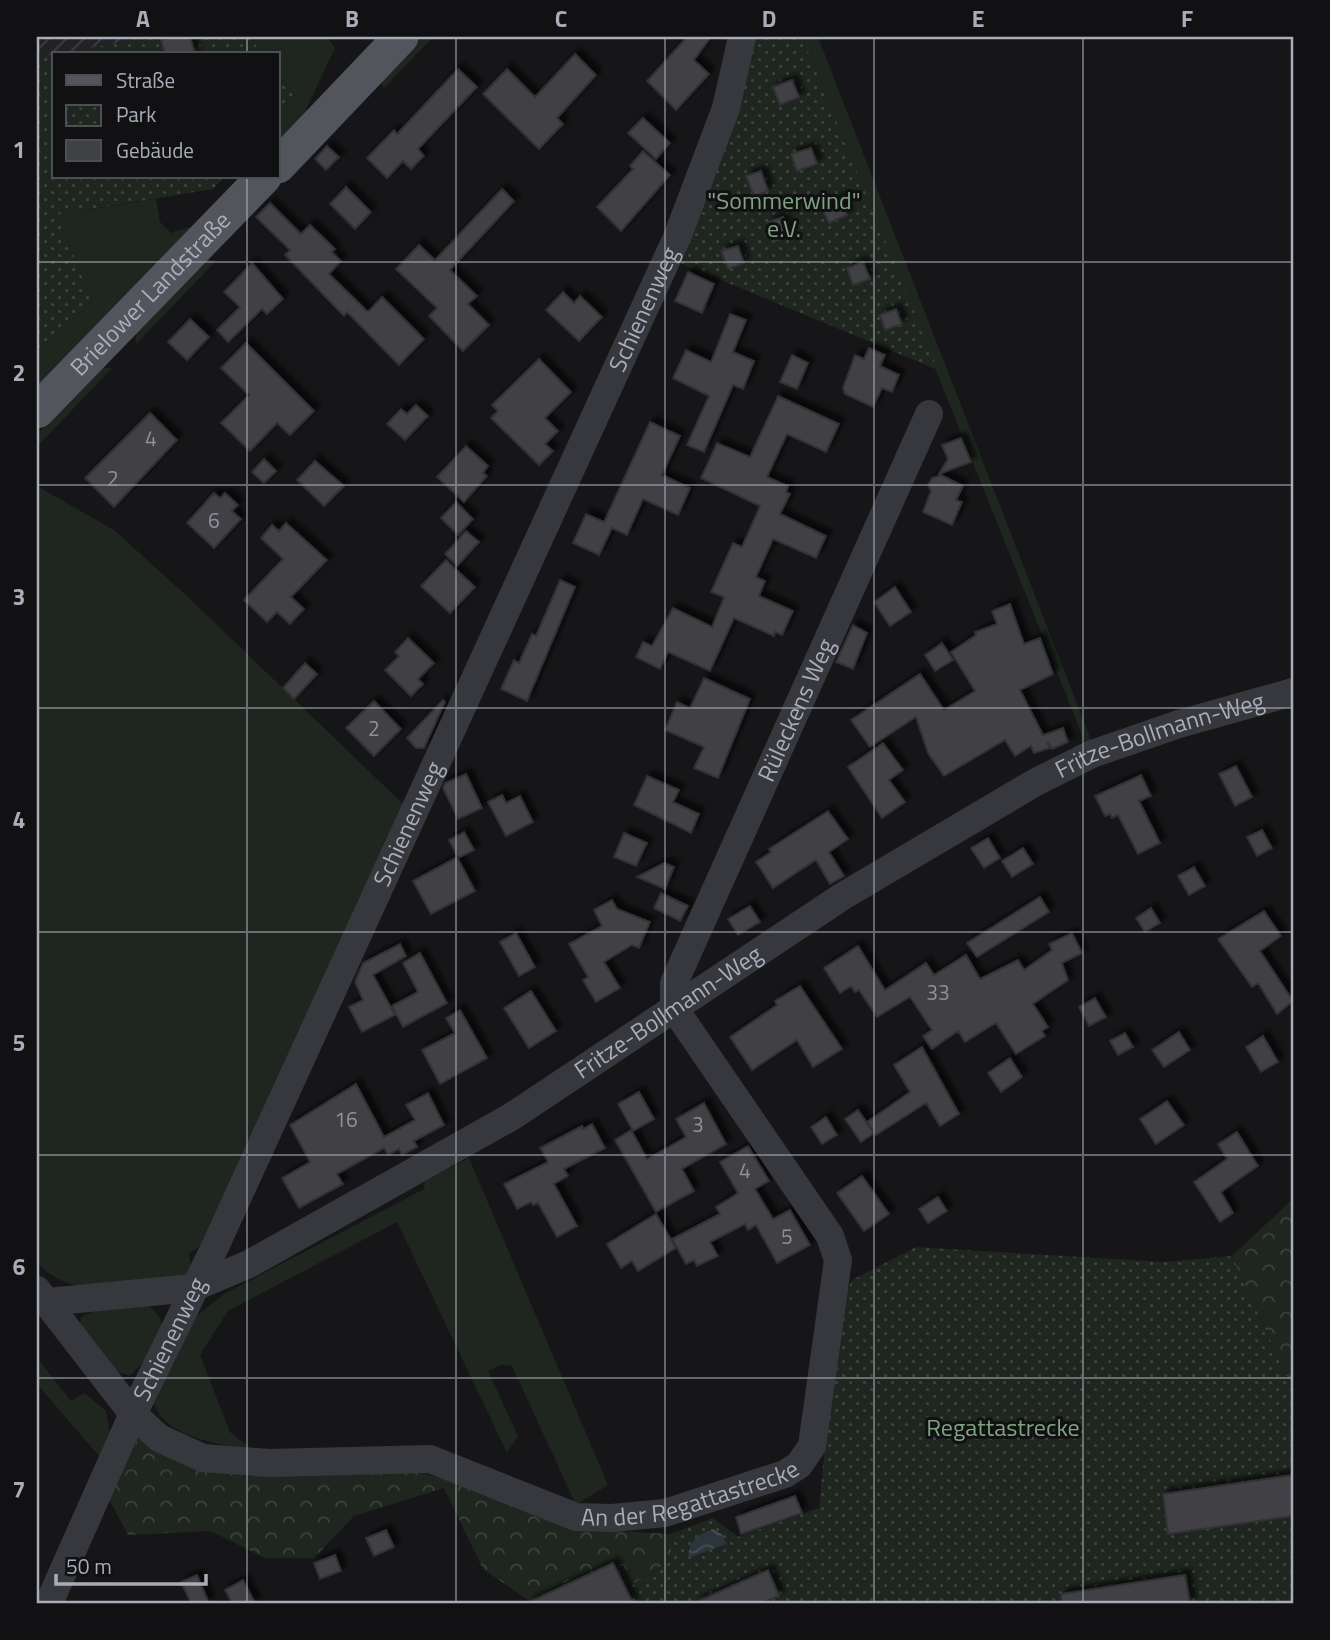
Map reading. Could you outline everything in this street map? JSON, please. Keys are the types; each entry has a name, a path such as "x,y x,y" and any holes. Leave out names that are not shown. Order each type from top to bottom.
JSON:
{"main road":[{"path":"280,155 366,37"},
{"path":"280,164 401,37"},
{"name":"Brielower Landstraße","path":"37,411 263,178"}],"street":[{"name":"Schienenweg","path":"49,1603 133,1414 192,1288 214,1249 678,235 726,108 741,37"},
{"name":"Rüleckens Weg","path":"674,1008 674,983 929,414"},
{"name":"Fritze-Bollmann-Weg","path":"40,1298 192,1288 249,1264 487,1130 854,890 1036,782 1092,754 1179,724 1293,692"},
{"name":"An der Regattastrecke","path":"40,1298 133,1414 159,1438 203,1458 269,1463 430,1459 576,1517 612,1518 665,1513 785,1474 799,1465 812,1446 838,1260 830,1236 674,1008"}],"shaded area":[{"path":"37,37 151,37 70,52 52,52 52,55 37,58"}],"green space":[{"path":"151,37 253,37 258,52 67,52"},
{"path":"253,37 327,37 335,48 302,118 280,141 280,113 296,94 280,77 280,52 258,52"},
{"path":"418,37 433,37 384,88 378,77"},
{"name":"\"Sommerwind\" e.V.","path":"747,37 802,37 938,370 678,262"},
{"path":"802,37 818,37 1093,745 1087,747"},
{"path":"52,54 52,178 223,178 213,189 56,215 93,300 37,358 37,58"},
{"path":"280,77 296,94 280,113"},
{"path":"156,199 160,222 171,233 196,225 37,394 37,358 93,300 56,215"},
{"path":"206,259 216,261 136,344 136,331"},
{"path":"102,368 112,368 37,447 37,434"},
{"path":"37,486 114,530 188,597 403,804 213,1239 189,1253 193,1282 132,1288 89,1288 70,1284 52,1275 37,1262"},
{"path":"469,1158 608,1485 576,1505 512,1366 501,1365 488,1371 518,1436 507,1453 397,1222 228,1311 200,1355 230,1432 253,1450 196,1438 170,1425 160,1416 154,1404 192,1320 224,1294 424,1189 425,1181"},
{"path":"1293,1199 1293,1391 1232,1256"},
{"name":"Regattastrecke","path":"916,1247 1164,1262 1232,1256 1293,1391 1293,1603 529,1603 528,1600 615,1560 629,1587 671,1560 671,1534 713,1518 738,1537 819,1508 839,1307 852,1280"},
{"path":"150,1306 159,1316 163,1328 143,1363 130,1375 118,1373 80,1328 81,1317 94,1311"},
{"path":"37,1358 71,1401 85,1393 106,1411 118,1478 37,1384"},
{"path":"138,1434 198,1469 247,1476 350,1470 419,1473 455,1481 603,1530 671,1534 671,1560 628,1587 615,1560 528,1600 483,1569 444,1488 354,1516 314,1558 265,1558 211,1531 128,1535 109,1499"}],"water":[{"path":"713,1529 722,1534 726,1544 688,1558 695,1539"}],"building":[{"path":"190,37 194,52 164,52 161,40"},
{"path":"687,37 711,37 694,60 709,74 676,110 647,81"},
{"path":"575,54 596,75 557,118 563,124 539,149 483,94 507,69 535,97"},
{"path":"458,69 477,87 418,149 424,156 411,169 403,161 387,178 367,158 394,130 397,134"},
{"path":"792,80 799,97 780,105 773,87"},
{"path":"643,118 670,143 656,159 628,133"},
{"path":"327,146 339,157 326,170 315,159"},
{"path":"811,148 817,164 797,171 791,154"},
{"path":"643,151 670,175 621,231 597,207 633,169 630,166"},
{"path":"761,171 768,191 754,196 746,176"},
{"path":"346,187 371,212 355,229 330,204"},
{"path":"502,189 514,201 450,270 477,296 468,304 489,325 463,351 429,316 437,308 396,269 419,245 435,260"},
{"path":"840,198 847,215 829,223 821,206"},
{"path":"270,203 301,234 310,225 335,249 332,252 341,261 329,274 368,312 382,297 424,339 399,365 347,312 344,316 285,255 290,250 256,217"},
{"path":"783,217 789,236 775,241 768,222"},
{"path":"738,246 744,263 728,269 721,251"},
{"path":"863,262 870,279 853,285 847,268"},
{"path":"252,263 283,299 267,314 262,309 228,342 217,330 240,307 224,292"},
{"path":"688,272 714,284 702,313 675,301"},
{"path":"563,292 574,303 580,296 602,317 579,341 546,310"},
{"path":"896,309 902,324 885,330 880,315"},
{"path":"730,314 746,320 733,352 754,361 743,389 733,385 704,452 687,445 709,396 673,378 686,350 711,362"},
{"path":"190,319 209,337 187,360 168,342"},
{"path":"246,343 314,411 290,435 277,423 250,451 221,423 249,395 221,368"},
{"path":"869,348 885,355 880,366 899,375 892,392 882,388 873,407 845,394 843,388 855,355 864,359"},
{"path":"792,355 808,363 797,389 780,382"},
{"path":"539,359 571,392 545,418 558,431 545,444 553,451 539,465 491,418 498,411 492,405"},
{"path":"778,396 839,424 826,452 787,434 767,477 788,486 786,492 790,494 780,514 826,536 816,558 773,539 756,577 765,581 759,596 793,611 782,635 775,632 774,636 734,618 710,671 668,652 660,669 636,657 643,642 652,646 673,608 712,627 724,597 711,592 733,543 742,547 760,506 701,478 717,443 750,457"},
{"path":"416,405 428,416 405,440 387,424 401,409 407,414"},
{"path":"150,413 177,440 114,507 85,478"},
{"path":"650,422 680,436 662,475 690,488 678,515 643,499 627,535 612,528 599,555 573,543 586,514 604,522"},
{"path":"961,438 971,462 939,474 948,459 942,445"},
{"path":"466,446 488,466 483,473 487,476 464,502 437,477"},
{"path":"264,459 276,471 264,483 252,472"},
{"path":"315,461 344,486 324,506 297,480"},
{"path":"941,475 963,486 956,500 962,502 952,525 923,512 931,491 928,485 932,478"},
{"path":"214,493 220,498 225,493 238,505 232,511 241,519 214,548 187,523"},
{"path":"456,502 473,519 458,535 441,518"},
{"path":"286,523 327,560 291,597 304,609 290,624 277,612 267,622 244,600 283,559 261,538 272,525 279,531"},
{"path":"466,531 479,542 457,566 445,554"},
{"path":"446,560 475,587 450,613 421,586"},
{"path":"560,580 575,587 527,701 501,689 514,660 519,663 532,634 536,636"},
{"path":"895,587 911,612 890,626 874,602"},
{"path":"1010,604 1024,644 1040,638 1053,674 1020,690 1043,735 1063,728 1068,742 1052,749 1047,742 1050,748 1034,753 1031,746 1015,756 1005,740 944,776 928,753 916,717 870,747 851,720 920,674 944,710 975,691 951,652 976,635 975,632 997,624 992,611"},
{"path":"853,625 867,633 853,669 836,662"},
{"path":"408,638 434,663 418,679 423,684 411,696 385,670 399,656 395,652"},
{"path":"942,643 953,660 935,671 925,655"},
{"path":"305,663 317,674 294,699 283,688"},
{"path":"704,678 750,699 718,778 694,768 704,747 665,730 677,702 690,708"},
{"path":"443,700 445,702 424,748 416,748 407,738"},
{"path":"374,701 401,729 374,756 346,728"},
{"path":"883,743 903,770 889,780 905,802 882,818 848,767"},
{"path":"1236,766 1252,797 1235,806 1219,774"},
{"path":"466,774 482,808 458,819 443,788 445,783"},
{"path":"1141,775 1151,796 1139,801 1160,843 1138,854 1118,815 1112,818 1110,814 1105,816 1095,796"},
{"path":"647,776 679,790 673,802 699,814 691,833 634,805"},
{"path":"502,795 506,803 520,796 533,822 506,836 488,802"},
{"path":"828,811 848,839 829,852 844,876 830,884 816,860 773,888 756,862 771,852 769,849"},
{"path":"1262,830 1272,848 1257,856 1247,837"},
{"path":"464,832 474,850 458,858 449,840"},
{"path":"624,833 647,843 636,866 614,857"},
{"path":"988,838 1000,858 984,868 971,848"},
{"path":"1023,848 1033,864 1012,877 1002,861"},
{"path":"457,857 475,891 431,914 413,881"},
{"path":"664,863 674,867 665,889 637,877"},
{"path":"1194,867 1205,886 1189,895 1178,876"},
{"path":"661,893 688,906 680,921 654,908"},
{"path":"1040,897 1049,912 977,957 967,943"},
{"path":"612,900 617,909 650,922 639,948 632,945 604,962 620,988 596,1002 583,980 588,977 569,944 602,926 594,910"},
{"path":"750,906 760,922 738,935 728,919"},
{"path":"1151,908 1160,923 1145,932 1136,918"},
{"path":"1264,911 1281,936 1260,951 1293,1001 1277,1014 1258,983 1252,987 1218,939"},
{"path":"516,933 535,967 519,976 500,942"},
{"path":"1072,933 1082,953 1062,963 1068,980 1033,1004 1048,1027 1042,1031 1045,1036 1016,1054 996,1023 965,1042 958,1031 932,1049 923,1036 932,1030 910,997 877,1017 859,990 855,992 851,986 840,993 824,968 858,946 885,990 926,963 934,975 966,955 980,979 1018,960 1024,970 1052,950 1049,944"},
{"path":"400,944 406,956 373,975 395,1015 362,1032 349,1007 363,1000 355,982 363,963"},
{"path":"420,953 447,1003 403,1027 392,1006 418,992 403,963"},
{"path":"800,986 842,1049 813,1067 797,1040 752,1070 730,1037 777,1005 775,1001"},
{"path":"531,991 556,1031 529,1048 504,1008"},
{"path":"1095,998 1106,1017 1089,1026 1079,1007"},
{"path":"460,1010 487,1058 440,1084 422,1050 455,1033 446,1018"},
{"path":"1179,1032 1190,1050 1164,1067 1152,1050"},
{"path":"1125,1033 1133,1047 1118,1055 1110,1041"},
{"path":"1263,1036 1278,1062 1261,1072 1246,1047"},
{"path":"922,1047 959,1114 940,1126 926,1103 876,1135 867,1122 910,1092 894,1065"},
{"path":"1010,1058 1022,1077 1001,1092 988,1073"},
{"path":"356,1084 384,1137 415,1120 406,1105 428,1093 444,1125 414,1141 417,1147 402,1155 399,1149 388,1155 384,1148 337,1174 343,1184 299,1208 282,1178 310,1162 290,1125"},
{"path":"639,1092 654,1119 633,1131 618,1104"},
{"path":"1167,1101 1184,1125 1156,1144 1140,1119"},
{"path":"704,1103 726,1144 682,1169 694,1191 656,1212 615,1140 631,1130 647,1159 686,1137 676,1119"},
{"path":"858,1110 874,1133 861,1142 845,1119"},
{"path":"826,1117 837,1135 822,1144 811,1127"},
{"path":"592,1124 605,1148 564,1169 568,1176 554,1184 577,1226 557,1237 538,1203 533,1205 531,1202 517,1209 504,1184 548,1162 540,1148 582,1126 583,1129"},
{"path":"1237,1132 1258,1166 1221,1192 1233,1213 1220,1222 1194,1182 1227,1159 1218,1144"},
{"path":"748,1146 769,1181 755,1189 773,1219 790,1210 810,1245 777,1263 756,1225 748,1230 745,1224 710,1242 718,1256 697,1266 694,1260 686,1264 672,1239 720,1214 716,1207 738,1193 720,1162"},
{"path":"862,1176 889,1214 864,1231 837,1193"},
{"path":"938,1197 947,1211 928,1223 919,1209"},
{"path":"656,1214 676,1248 638,1271 632,1261 621,1268 607,1244"},
{"path":"1293,1475 1293,1516 1168,1534 1163,1494"},
{"path":"795,1496 802,1513 741,1534 736,1517"},
{"path":"386,1530 394,1547 374,1556 366,1538"},
{"path":"335,1555 341,1571 320,1579 314,1563"},
{"path":"613,1563 633,1603 527,1603"},
{"path":"768,1570 779,1596 761,1603 694,1603"},
{"path":"197,1575 209,1603 191,1603 181,1582"},
{"path":"1185,1575 1190,1603 1062,1603 1061,1594"},
{"path":"243,1580 255,1603 232,1603 225,1590"}]}
